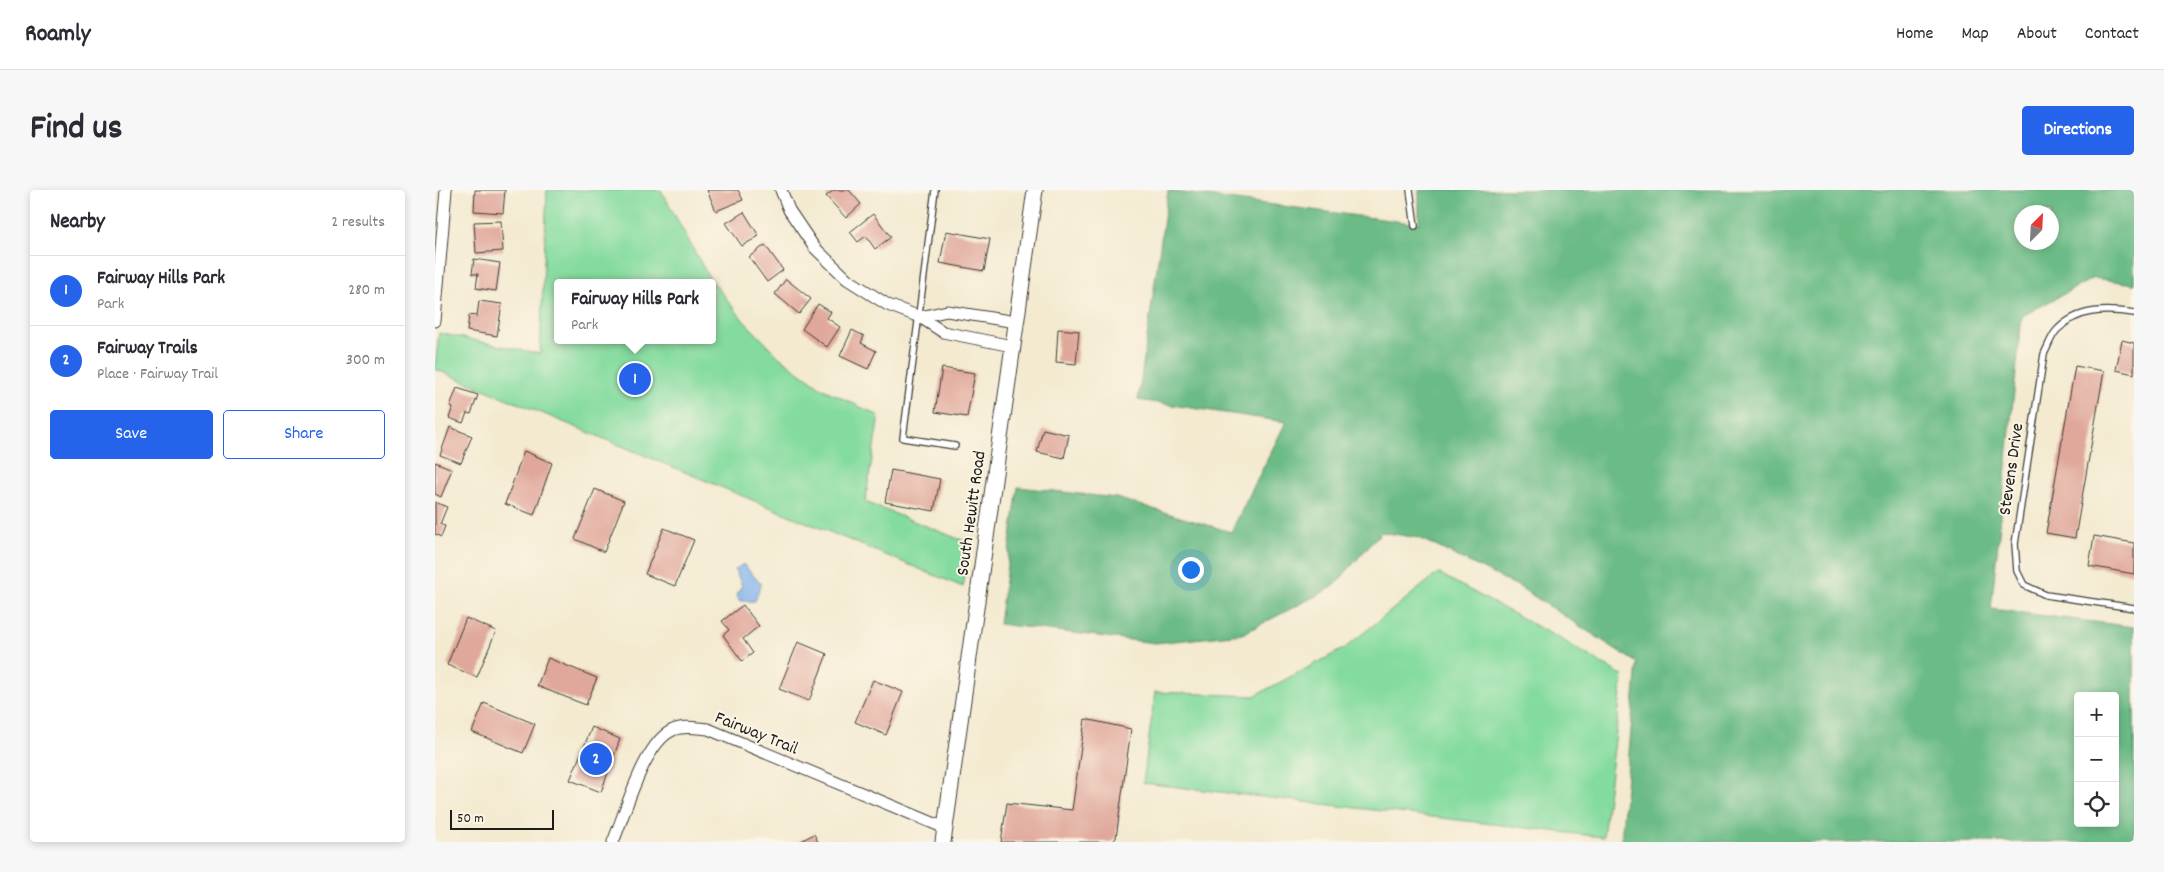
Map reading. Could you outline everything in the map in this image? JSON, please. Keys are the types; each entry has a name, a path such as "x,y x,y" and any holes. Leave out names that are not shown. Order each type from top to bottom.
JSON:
{"main road":[{"name":"South Hewitt Road","path":"944,835 1035,190"}],"street":[{"path":"435,321 446,190"},
{"path":"781,190 789,210 814,247 847,279 888,305 920,317 943,332 1012,346"},
{"path":"920,317 947,311 1015,322"},
{"name":"Fairway Trail","path":"613,842 647,759 657,742 673,730 687,728 708,729 944,835"}],"lane":[{"path":"935,190 920,317 915,333 903,438 955,446"},
{"path":"1410,190 1415,226"},
{"name":"Stevens Drive","path":"2134,313 2115,310 2092,310 2072,318 2056,331 2044,354 2015,544 2017,571 2024,586 2046,595 2134,608"}],"green space":[{"path":"547,190 661,190 711,279 554,279 554,344 716,344 716,286 743,320 779,357 823,389 879,416 865,502 969,543 963,587 435,369 439,333 540,354"},
{"path":"1419,190 2134,190 2134,284 2094,278 2022,316 1991,609 2134,627 2134,842 1621,842 1637,663 1518,586 1419,538 1381,532 1333,587 1242,634 1155,643 999,624 1018,487 1116,498 1231,532 1286,422 1138,400 1168,191 1419,224"},
{"path":"1438,573 1564,641 1623,676 1603,837 1143,783 1155,692 1254,696 1345,648"}],"water":[{"path":"743,564 761,584 755,601 740,601 736,595 742,585 735,570"}],"building":[{"path":"475,190 505,190 503,213 474,211"},
{"path":"707,190 738,190 743,200 716,211"},
{"path":"834,190 849,190 861,204 846,218 826,196"},
{"path":"744,212 759,236 742,246 726,223"},
{"path":"873,214 891,237 875,249 866,236 858,242 850,232"},
{"path":"501,221 503,251 476,253 474,222"},
{"path":"946,231 990,239 984,271 940,263"},
{"path":"765,245 783,270 767,282 749,257"},
{"path":"474,259 500,263 496,291 476,288 478,274 472,274"},
{"path":"786,279 811,299 799,314 775,294"},
{"path":"479,301 502,304 497,336 467,331 469,315 477,316"},
{"path":"818,304 831,312 827,318 840,327 827,347 802,329"},
{"path":"1058,329 1079,331 1076,364 1056,362"},
{"path":"852,330 864,336 861,343 876,351 868,369 840,356"},
{"path":"2122,340 2134,343 2134,374 2116,370"},
{"path":"2075,366 2104,371 2075,538 2046,533"},
{"path":"942,368 975,373 967,417 935,412"},
{"path":"457,388 478,395 471,414 467,413 463,423 449,418 453,407 450,406"},
{"path":"450,427 472,436 461,463 440,455"},
{"path":"1043,429 1069,435 1064,458 1037,452"},
{"path":"524,451 552,463 534,515 505,504"},
{"path":"435,462 452,469 441,497 435,494"},
{"path":"891,470 940,479 934,511 885,502"},
{"path":"595,489 624,501 604,552 575,539"},
{"path":"435,502 447,507 440,524 445,526 441,537 435,534"},
{"path":"664,528 694,540 675,586 645,574"},
{"path":"2094,536 2134,543 2134,574 2089,566"},
{"path":"743,605 759,626 743,639 753,653 742,661 723,635 729,630 722,621"},
{"path":"466,618 496,631 477,677 447,665"},
{"path":"798,642 827,654 809,701 779,689"},
{"path":"548,658 597,678 586,705 537,686"},
{"path":"873,680 903,692 886,735 855,722"},
{"path":"484,703 535,724 523,753 472,732"},
{"path":"1085,719 1131,729 1116,838 1112,842 1001,842 1007,803 1072,810"},
{"path":"592,727 620,739 601,792 570,780"},
{"path":"814,834 818,842 799,842"}],"place":[{"name":"Fairway Hills Park","path":"635,379"},
{"name":"Fairway Trails","path":"596,759"}]}
